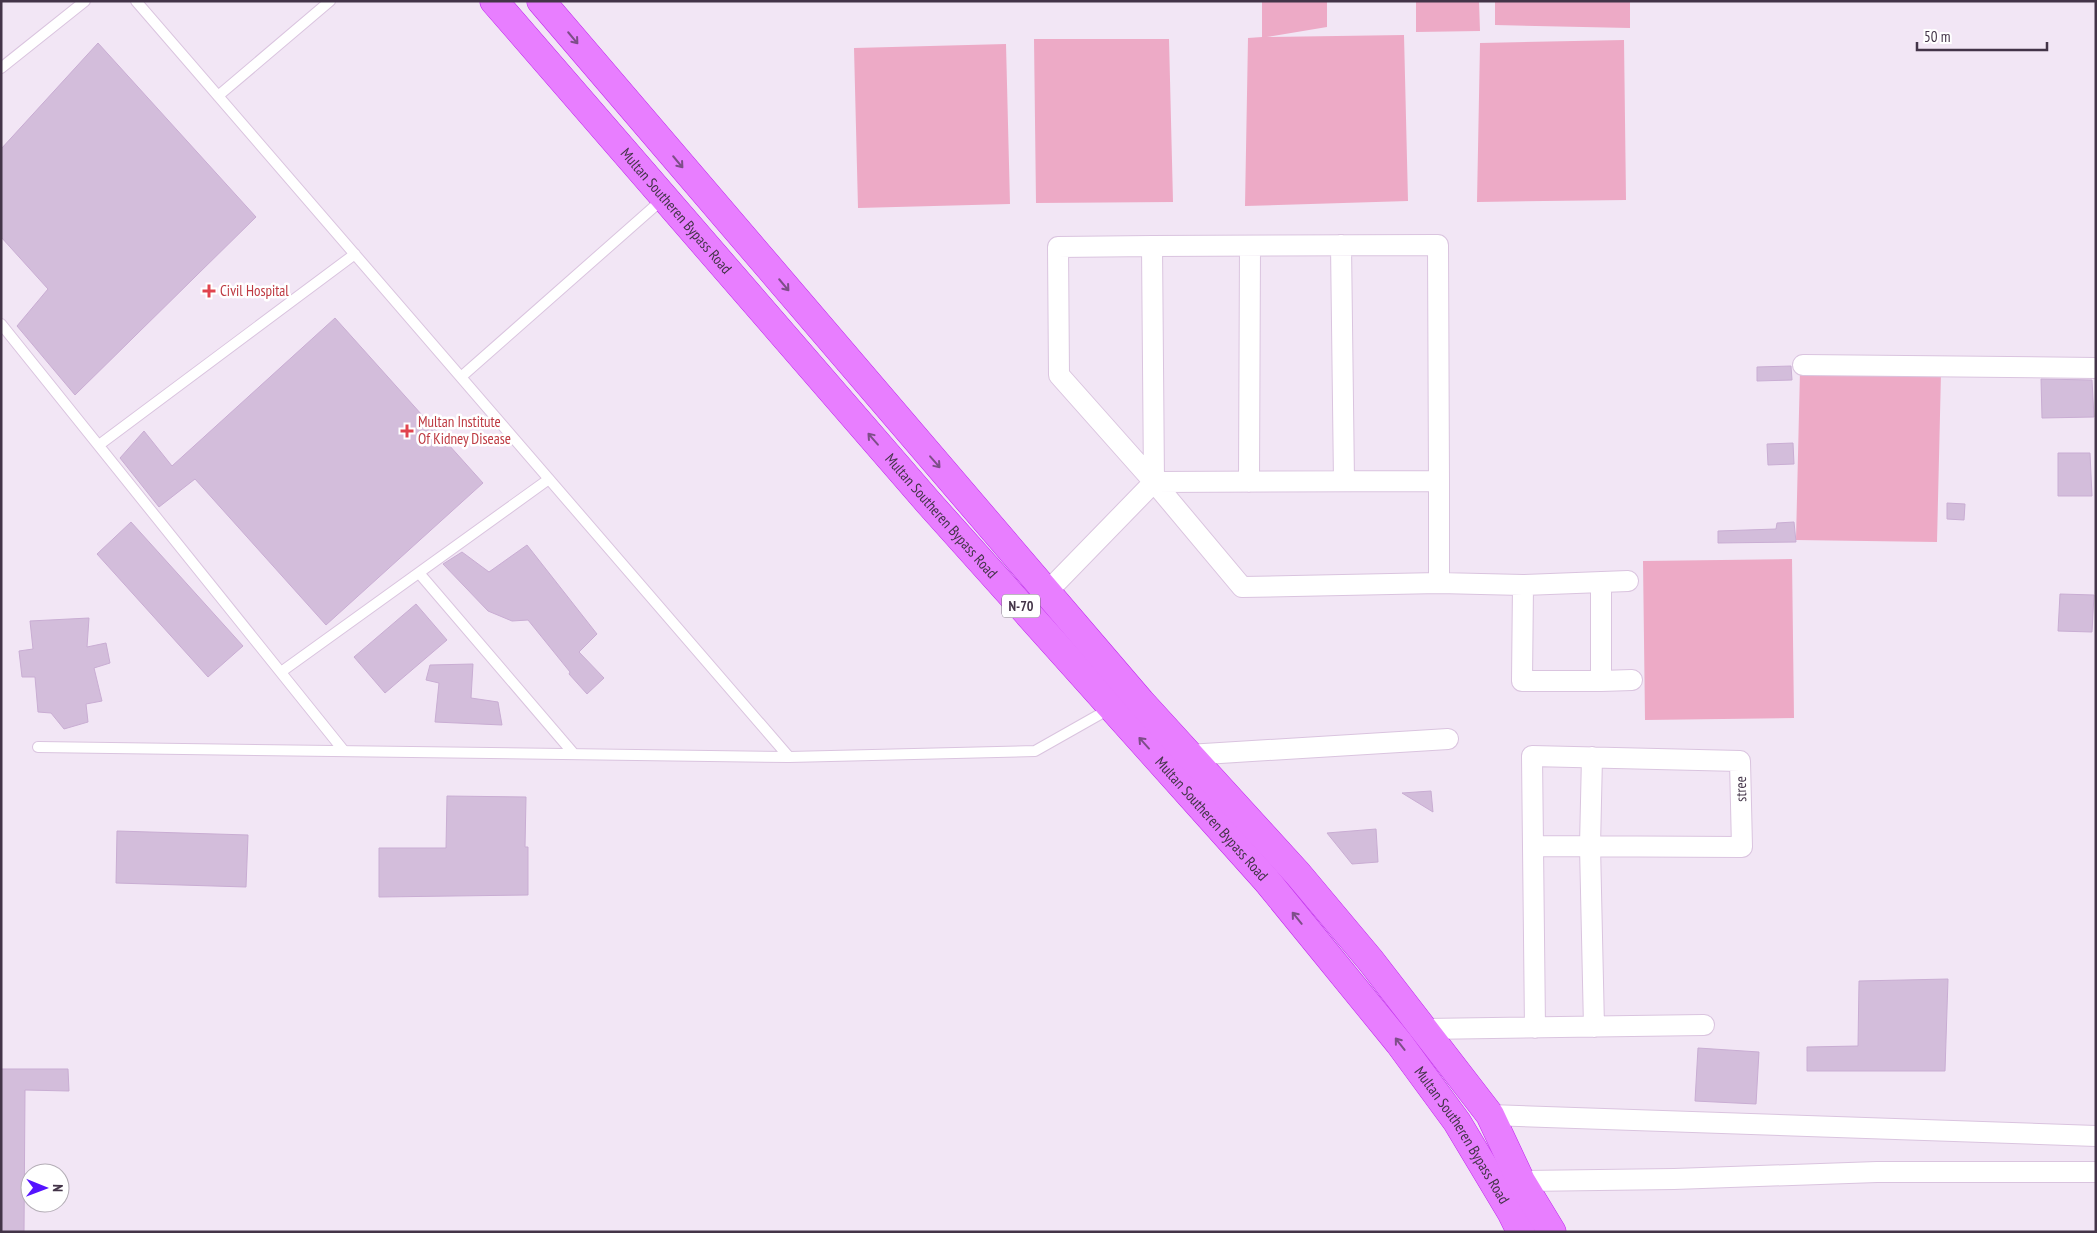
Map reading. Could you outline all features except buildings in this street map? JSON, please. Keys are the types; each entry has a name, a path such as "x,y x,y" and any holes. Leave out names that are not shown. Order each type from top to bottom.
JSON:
{"highway":[{"name":"Multan Southeren Bypass Road","path":"494,1 928,502 1267,880 1399,1043 1457,1122 1521,1232"},
{"name":"Multan Southeren Bypass Road","path":"541,1 1047,592 1188,755 1298,874 1371,961 1490,1115 1521,1181 1552,1232"}],"street":[{"path":"1342,245 1344,481"},
{"path":"1439,583 1438,245 1058,247 1059,375 1154,482 1242,587 1439,583 1523,585 1628,581"},
{"path":"1047,592 1154,482 1152,246"},
{"path":"1249,482 1250,246"},
{"path":"1803,365 2096,368"},
{"path":"1154,482 1439,480"},
{"path":"1601,582 1601,681"},
{"path":"1523,585 1522,681 1632,680"},
{"path":"1188,755 1448,739"},
{"name":"stree","path":"1533,846 1742,847 1740,760 1532,756 1535,1028"},
{"path":"1592,758 1590,846 1594,1027"},
{"path":"1424,1029 1704,1025"},
{"path":"1490,1115 2096,1136"},
{"path":"1521,1181 1674,1179 1877,1172 2096,1172"}],"lane":[{"path":"1,68 85,1"},
{"path":"136,1 789,757"},
{"path":"218,96 330,1"},
{"path":"461,377 664,198"},
{"path":"99,445 355,254"},
{"path":"1,324 344,751"},
{"path":"281,672 549,479"},
{"path":"419,573 574,754"},
{"path":"38,746 789,757 1035,751 1112,708"}],"shaded area":[{"path":"1262,1 1327,1 1327,27 1267,37 1404,35 1408,201 1245,206 1248,38 1262,37"},
{"path":"1416,1 1479,1 1480,31 1416,32"},
{"path":"1495,1 1630,1 1630,28 1495,25"},
{"path":"1034,39 1169,39 1173,202 1036,203"},
{"path":"1624,40 1626,200 1477,202 1480,43"},
{"path":"1006,44 1010,204 858,208 854,48"},
{"path":"1800,370 1941,373 1937,542 1796,540"},
{"path":"1792,559 1794,718 1645,720 1643,561"}],"place":[{"name":"Civil Hospital","path":"209,291"},
{"name":"Multan Institute Of Kidney Disease","path":"407,431"}]}
